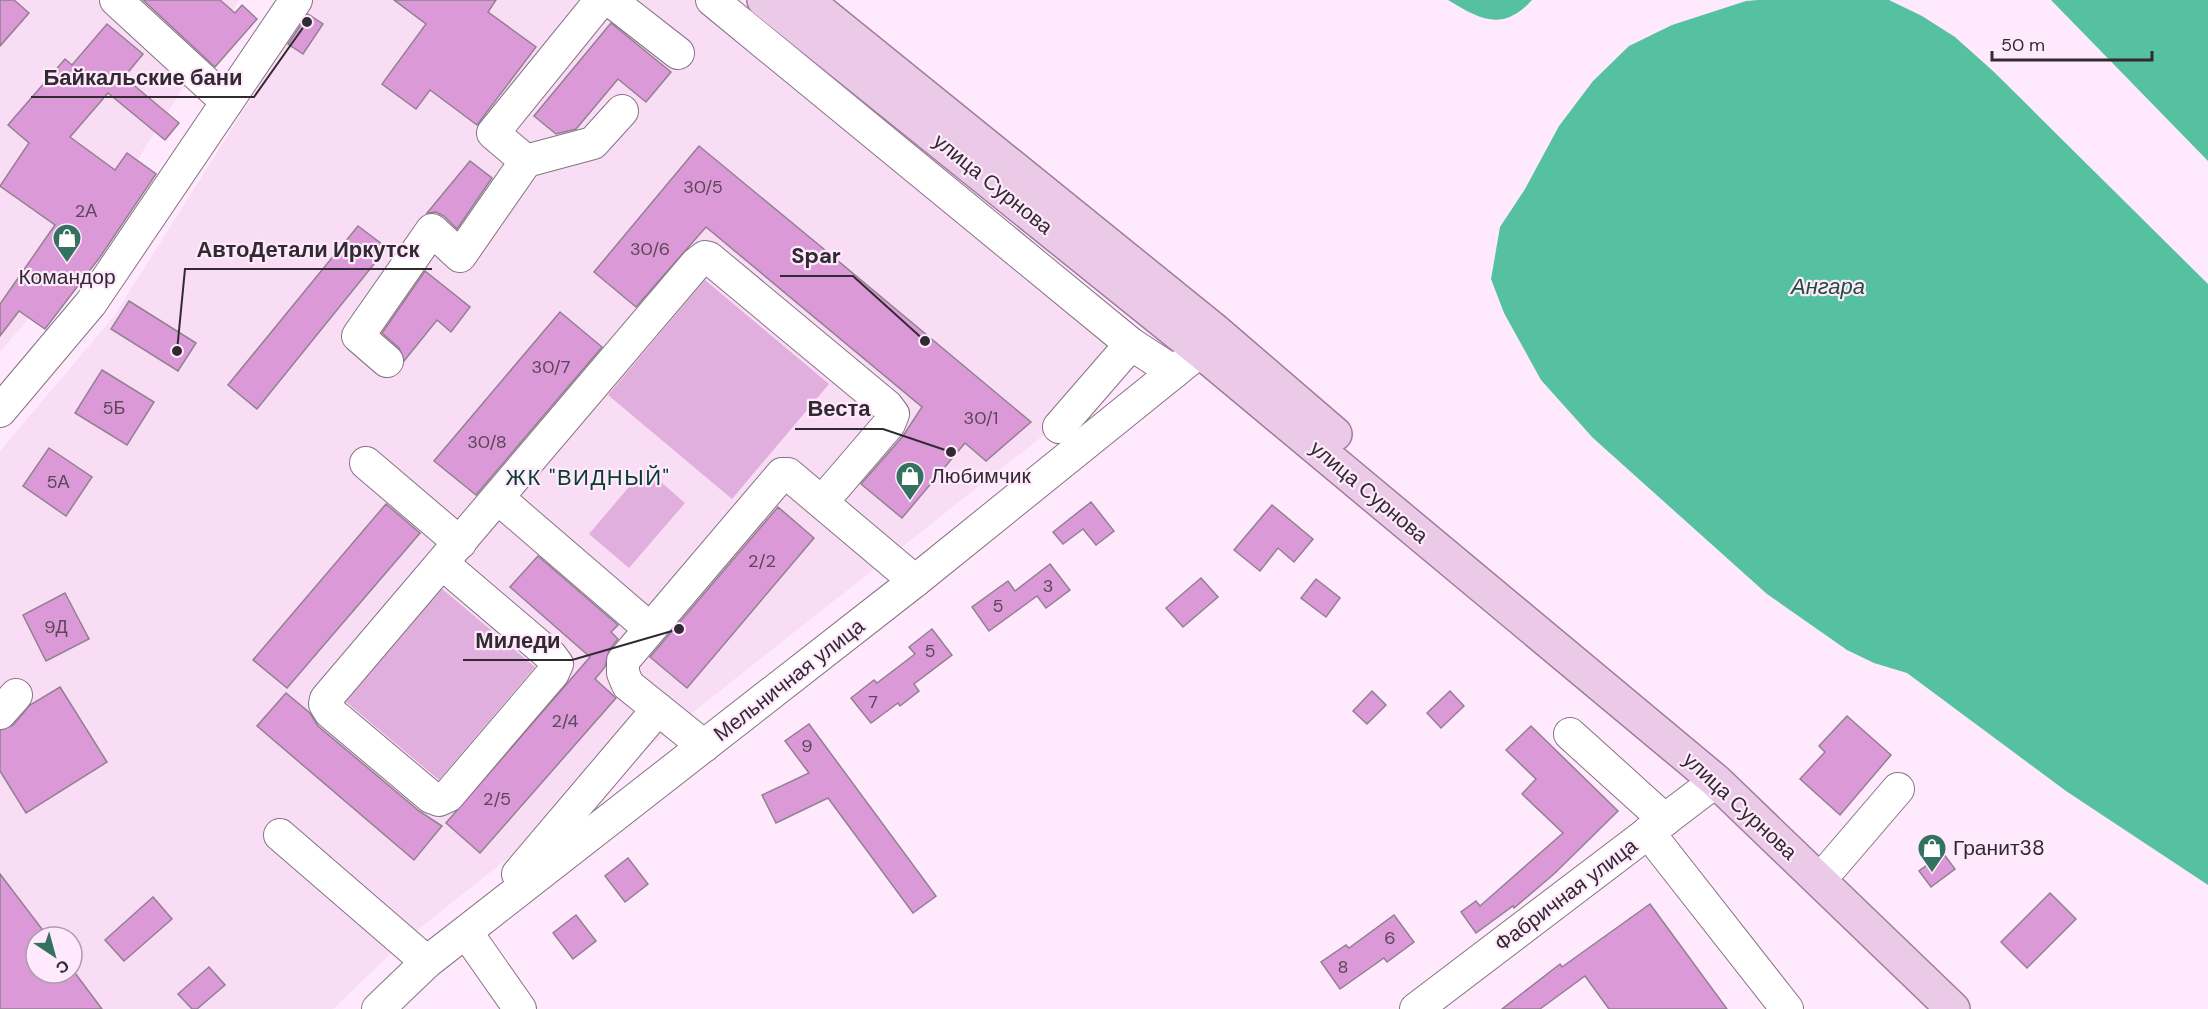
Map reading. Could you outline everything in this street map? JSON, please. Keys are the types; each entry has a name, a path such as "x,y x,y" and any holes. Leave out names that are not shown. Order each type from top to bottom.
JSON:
{"main road":[{"name":"улица Сурнова","path":"764,0 1200,351 1716,781 1953,1009"},
{"name":"улица Сурнова","path":"806,0 1213,329 1730,773 1880,910 1974,1009"}],"street":[{"path":"116,0 227,102"},
{"path":"0,411 91,303 296,0"},
{"path":"526,161 494,133 601,0"},
{"path":"610,0 678,53"},
{"path":"712,0 1131,344 1174,372"},
{"path":"387,361 358,336 432,230 460,256 526,161 593,143 622,111"},
{"path":"366,463 452,553 551,656 557,664 553,673 448,796 439,800 431,797 338,719 325,704 329,695 452,553 705,257 814,345 893,414 889,424 822,502"},
{"path":"1059,427 1131,344"},
{"name":"Мельничная улица","path":"378,1009 427,962 915,581 1200,351"},
{"path":"704,746 628,685 623,673 625,656 782,474 788,474 915,581"},
{"path":"498,498 649,628"},
{"path":"520,1009 470,928 658,709"},
{"path":"1570,734 1656,826 1787,1009"},
{"name":"Фабричная улица","path":"1416,1009 1716,781"},
{"path":"1832,866 1898,789"},
{"path":"280,835 427,962"}],"shaded area":[{"path":"0,0 239,0 61,280 0,352"},
{"path":"313,0 713,0 1150,351 406,939 333,1009 0,1009 0,451 114,316"},
{"path":"705,280 829,384 732,499 608,395"},
{"path":"645,468 685,503 629,568 589,534"},
{"path":"441,588 535,667 439,780 345,701"}],"water":[{"path":"1448,0 1532,0 1511,16 1492,20 1471,13"},
{"name":"Ангара","path":"1889,0 1922,16 1955,37 1993,71 2208,284 2208,885 2066,791 1907,673 1874,663 1847,650 1767,594 1593,438 1541,380 1504,313 1491,279 1500,227 1525,189 1559,126 1593,81 1629,46 1672,25 1746,1"},
{"path":"2051,0 2208,0 2208,161"}],"building":[{"path":"0,0 14,0 29,13 0,46"},
{"path":"143,0 220,0 235,13 242,5 257,19 215,67"},
{"path":"394,0 496,0 488,12 536,47 477,125 430,90 416,109 382,84 426,24"},
{"path":"308,14 323,24 303,54 288,44"},
{"path":"611,23 671,72 646,102 618,79 576,129 556,134 534,116"},
{"path":"107,24 143,54 124,77 179,123 165,140 108,93 70,137 115,170 127,153 156,174 100,257 45,329 19,311 0,336 0,304 55,225 0,186 29,143 8,125 65,59 72,65"},
{"path":"699,146 1031,422 986,461 965,443 902,518 861,484 903,436 922,407 706,227 636,307 594,272"},
{"path":"470,161 492,178 457,229 444,216 436,212 427,213"},
{"path":"358,226 387,248 257,409 228,385"},
{"path":"425,271 470,307 451,332 437,320 404,361 399,348 382,333"},
{"path":"129,301 196,343 178,371 111,329"},
{"path":"560,312 602,347 476,495 434,461"},
{"path":"102,370 154,402 127,445 75,413"},
{"path":"49,448 92,477 66,516 23,486"},
{"path":"1091,502 1114,531 1096,545 1083,529 1063,544 1053,532"},
{"path":"386,504 420,533 287,688 253,660"},
{"path":"1272,505 1313,539 1294,562 1278,548 1260,571 1234,550"},
{"path":"778,507 814,538 687,688 650,657"},
{"path":"538,556 618,625 611,632 618,639 609,650 605,667 595,679 616,698 480,853 446,823 590,657 510,587"},
{"path":"1050,564 1070,590 1046,608 1037,596 989,631 972,607 1008,581 1015,591"},
{"path":"1201,578 1218,597 1183,627 1166,608"},
{"path":"1316,579 1340,598 1326,617 1301,598"},
{"path":"65,593 89,639 46,661 23,615"},
{"path":"932,629 952,655 914,684 919,691 900,706 898,703 871,723 851,698 874,680 877,683 915,654 909,647"},
{"path":"60,687 107,762 26,813 0,771 0,730 13,725 30,705"},
{"path":"1372,691 1386,705 1367,724 1353,711"},
{"path":"1450,691 1464,706 1441,728 1427,713"},
{"path":"286,693 310,713 318,726 419,811 442,826 414,860 257,726"},
{"path":"1847,716 1891,755 1840,815 1800,779 1825,752 1819,746"},
{"path":"809,724 936,896 913,913 828,798 776,823 762,795 809,773 785,741"},
{"path":"1531,726 1618,811 1554,874 1514,908 1513,906 1476,933 1461,912 1476,901 1480,906 1563,833 1522,794 1536,779 1506,750"},
{"path":"1943,853 1955,869 1931,887 1919,871"},
{"path":"628,858 648,884 625,902 605,876"},
{"path":"0,874 39,925 24,925 24,985 84,985 102,1009 0,1009"},
{"path":"2050,893 2076,919 2027,968 2001,942"},
{"path":"153,897 172,919 124,961 105,940"},
{"path":"1650,904 1727,1009 1609,1009 1585,976 1540,1009 1502,1009 1560,964 1562,967"},
{"path":"576,915 596,941 573,959 553,933"},
{"path":"1394,915 1414,942 1387,962 1384,958 1340,989 1321,962 1346,945 1349,948"},
{"path":"209,967 225,985 197,1009 192,1009 178,994"}],"place":[{"name":"Байкальские бани","path":"307,22"},
{"name":"Командор","path":"67,264"},
{"name":"Spar","path":"925,341"},
{"name":"АвтоДетали Иркутск","path":"177,351"},
{"name":"Веста","path":"951,452"},
{"name":"Любимчик","path":"910,502"},
{"name":"Миледи","path":"679,629"},
{"name":"Гранит38","path":"1932,874"}],"district":[{"name":"ЖК \"ВИДНЫЙ\"","path":"588,477"}]}
